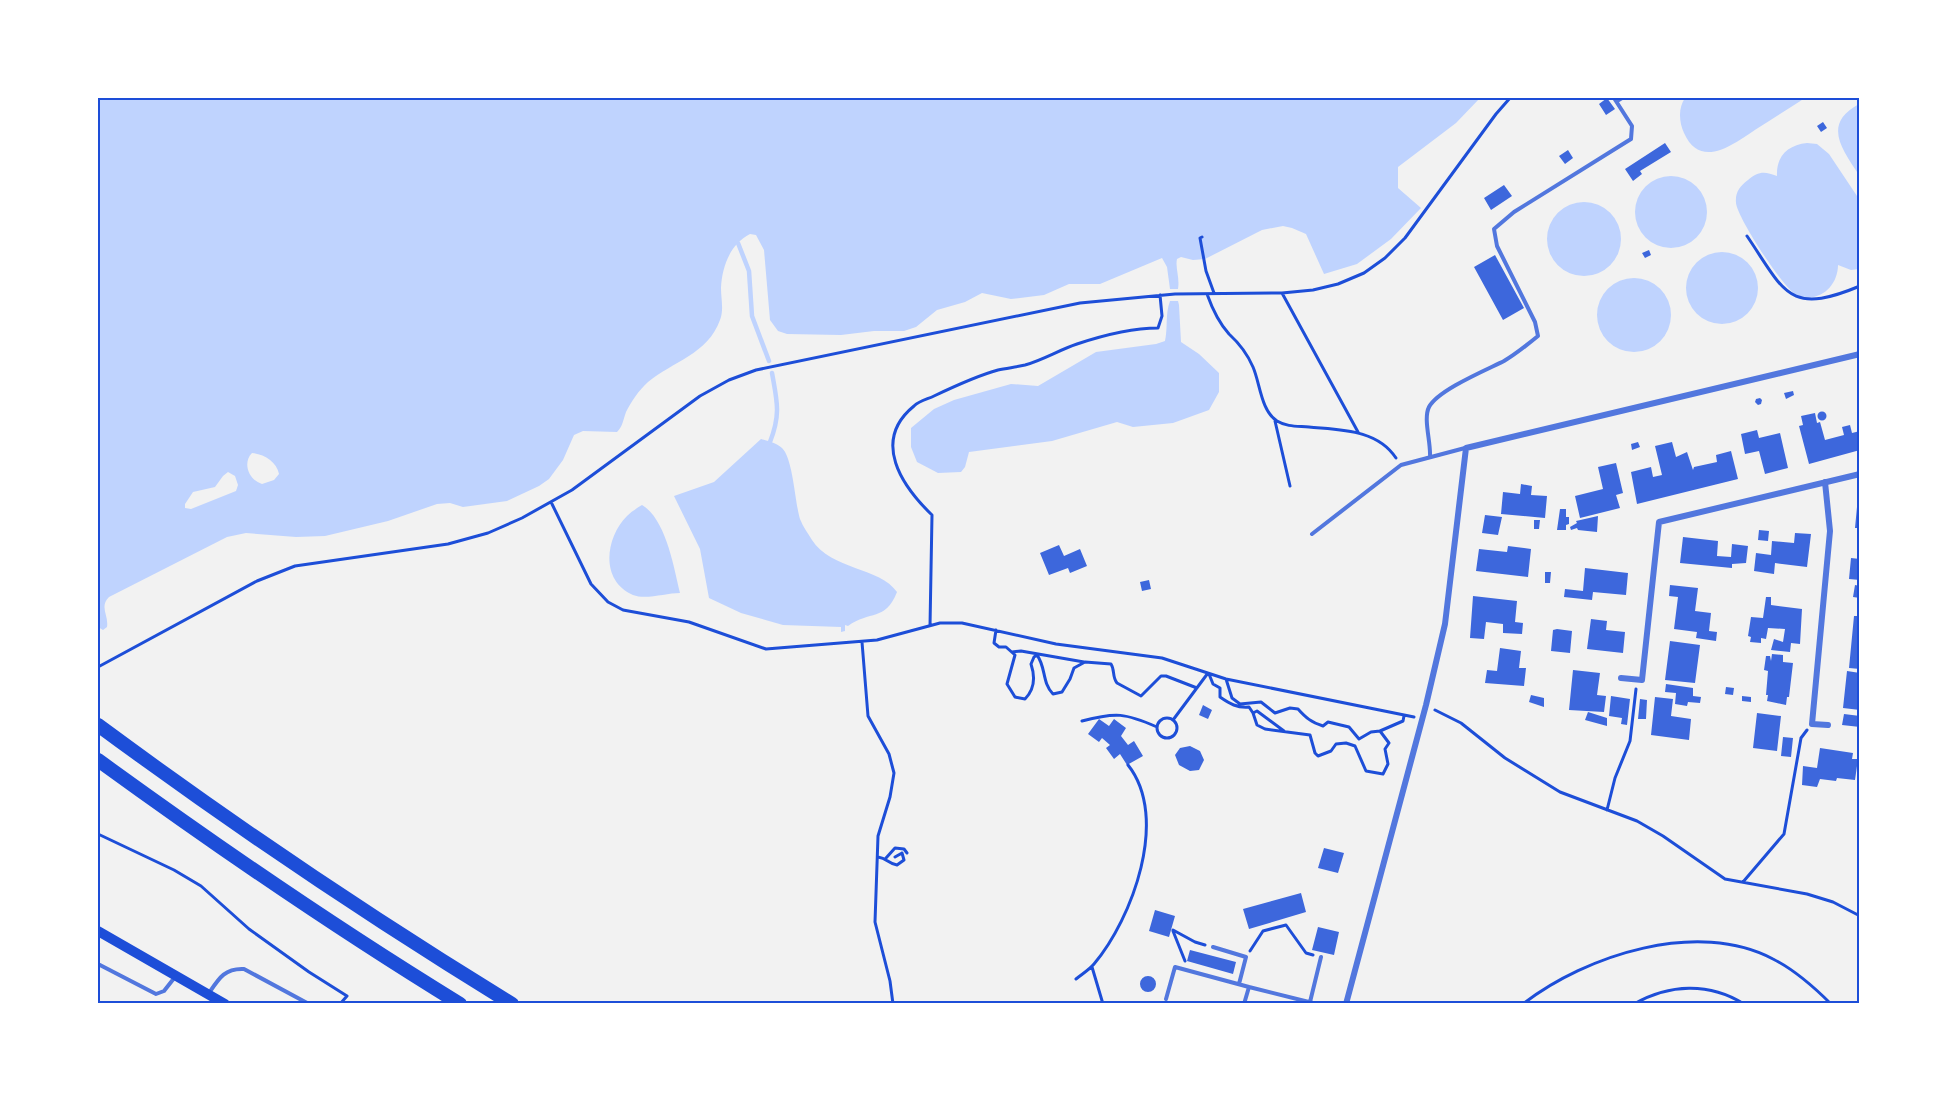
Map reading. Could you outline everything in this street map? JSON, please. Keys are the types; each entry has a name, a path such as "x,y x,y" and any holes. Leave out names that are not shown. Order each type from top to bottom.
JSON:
{"highway":[{"path":"98,725 170,778 362,908 512,1004"},
{"path":"98,760 154,801 346,931 460,1004"}],"main road":[{"path":"98,931 225,1004"}],"street":[{"path":"1346,1004 1426,705 1445,624 1467,448 1860,354"},
{"path":"1622,678 1642,680 1659,522 1860,474"},
{"path":"1825,482 1830,531 1812,724 1828,725"}],"lane":[{"path":"1430,457 1431,441 1427,416 1430,406 1438,396 1505,360 1538,336 1535,322 1497,246 1494,229 1514,212 1631,139 1632,126 1615,99 1622,98"},
{"path":"1312,534 1401,465 1467,448"},
{"path":"1213,947 1246,957 1239,984"},
{"path":"1310,1002 1321,957"},
{"path":"98,964 156,994 164,991 176,976"},
{"path":"1166,999 1175,967 1317,1004"},
{"path":"208,994 219,979 235,968 244,969 309,1004"},
{"path":"1244,1004 1249,987"}],"path":[{"path":"98,666 257,581 295,566 448,544 488,533 551,503 601,471 700,396 729,380 756,370 1080,303 1160,295 1282,293 1313,290 1338,284 1364,273 1385,258 1405,238 1510,98"},
{"path":"1747,236 1777,281 1795,298 1818,299 1835,296 1860,286"},
{"path":"1202,237 1200,238 1204,260 1214,293"},
{"path":"1282,293 1358,432"},
{"path":"1207,294 1212,308 1228,333 1246,353 1255,370 1268,410 1275,419 1287,426 1358,432 1385,447 1401,465"},
{"path":"930,626 932,515 903,481 894,459 892,443 898,423 914,405 959,384 997,370 1026,364 1078,344 1145,328 1158,328 1162,316 1160,295"},
{"path":"1275,419 1290,486"},
{"path":"551,503 591,584 608,602 623,610 689,622 766,649 862,642 940,623 962,623 1056,644 1162,658 1226,679 1422,719"},
{"path":"996,630 994,643 999,647 1006,647 1015,656 1016,660 1007,684 1015,697 1028,697 1034,672 1031,664 1037,655"},
{"path":"862,642 868,716 889,753 894,773 878,836 875,922 890,981 893,1004"},
{"path":"1012,652 1021,651 1111,664 1114,680 1141,696 1161,676 1197,688"},
{"path":"1037,655 1042,662 1048,689 1053,694 1062,692 1074,668 1085,662"},
{"path":"1173,720 1208,674"},
{"path":"1208,674 1213,684 1220,688 1221,697 1239,706 1249,707 1257,725 1265,729 1310,735 1318,756 1331,751 1336,744 1346,743 1355,746 1366,771 1383,774 1388,764 1385,749 1389,743 1380,731"},
{"path":"1226,679 1232,698 1239,706"},
{"path":"1607,810 1615,778 1630,741 1636,690 1642,680"},
{"path":"1239,706 1261,702 1275,713 1290,708 1298,709 1307,720 1313,723 1323,726 1328,722 1349,727 1359,739 1371,732 1380,731 1403,721 1404,716"},
{"path":"1426,705 1461,723 1505,759 1560,792 1637,821 1664,836 1725,879 1807,894 1833,902 1860,916"},
{"path":"1253,713 1257,711 1285,731"},
{"path":"1082,721 1109,714 1131,716 1157,727"},
{"path":"1163,719 1173,720 1178,730 1170,738 1160,737 1157,727 1163,719"},
{"path":"1743,882 1784,834 1801,738 1812,724"},
{"path":"1076,979 1092,967 1111,940 1130,903 1144,855 1146,824 1144,808 1138,784 1128,765"},
{"path":"98,834 201,885 249,929 347,996 340,1004"},
{"path":"886,858 895,848 904,849 907,853"},
{"path":"878,857 886,858 892,864 897,865 903,860 902,853 895,857"},
{"path":"1246,957 1263,931 1286,925 1306,953 1321,957"},
{"path":"1183,969 1186,959 1173,930 1195,942 1213,947"},
{"path":"1523,1004 1540,990 1568,975 1616,955 1677,943 1718,942 1736,945 1772,958 1802,976 1831,1004"},
{"path":"1092,967 1102,1004"},
{"path":"1634,1004 1659,992 1679,987 1717,991 1744,1004"}],"water":[{"path":"98,98 1480,98 1456,123 1398,167 1398,188 1421,208 1391,239 1357,264 1324,274 1306,234 1283,226 1262,230 1205,259 1193,260 1181,257 1177,259 1178,289 1170,289 1167,267 1162,258 1100,284 1069,284 1044,295 1011,299 982,293 965,302 937,310 916,327 904,331 874,331 841,335 787,334 778,331 770,320 764,250 756,235 750,234 732,250 725,264 721,288 721,316 707,341 657,375 638,392 617,432 583,431 574,435 563,460 549,479 539,486 507,501 463,507 450,503 437,504 388,521 325,536 296,537 246,533 227,537 109,597 104,608 107,627 103,630 98,627","holes":["252,453 273,462 279,474 274,480 262,484 250,475 247,466","228,472 235,476 238,485 236,491 191,509 185,508 193,492 215,487"]},
{"path":"1685,98 1805,98 1729,146 1709,152 1700,150 1691,144 1684,133 1680,115"},
{"path":"1859,104 1859,175 1842,146 1838,128 1848,112"},
{"path":"1807,143 1817,144 1829,154 1859,199 1859,269 1851,270 1838,265 1835,280 1831,286 1820,295 1813,297 1797,295 1782,280 1752,237 1736,203 1740,187 1755,175 1769,173 1777,176 1777,169 1784,153 1794,146"},
{"path":"1678,176 1697,186 1705,198 1707,212 1705,226 1697,238 1685,246 1664,248 1645,238 1637,226 1635,205 1645,186 1657,178"},
{"path":"1584,202 1598,205 1610,213 1618,225 1621,239 1618,253 1610,265 1598,273 1584,276 1570,273 1558,265 1550,253 1547,239 1550,225 1558,213 1570,205"},
{"path":"1729,252 1748,262 1756,274 1758,288 1756,302 1748,314 1736,322 1715,324 1696,314 1688,302 1686,281 1696,262 1708,254"},
{"path":"1634,278 1648,281 1660,289 1668,301 1671,315 1668,329 1660,341 1648,349 1634,352 1620,349 1608,341 1600,329 1597,315 1600,301 1608,289 1620,281"},
{"path":"1170,301 1178,301 1181,342 1199,354 1219,373 1219,392 1209,410 1173,423 1133,427 1117,422 1052,441 969,452 965,467 961,472 938,473 917,462 911,447 911,428 934,409 954,400 1011,384 1038,386 1096,352 1165,341"},
{"path":"761,439 772,442 786,453 800,519 820,550 843,563 879,578 897,592 882,612 848,626 845,625 845,631 841,632 841,627 783,625 741,613 709,598 700,549 674,496 714,482"},
{"path":"642,505 657,521 663,532 680,593 650,597 633,595 615,580 609,558 614,536 627,516"}],"building":[{"path":"1607,98 1615,109 1606,115 1599,104"},
{"path":"1823,122 1827,128 1821,132 1817,126"},
{"path":"1665,143 1671,152 1640,171 1642,174 1633,181 1625,169"},
{"path":"1568,150 1573,158 1565,164 1559,156"},
{"path":"1504,185 1512,196 1491,210 1484,198"},
{"path":"1649,250 1651,255 1645,258 1642,253"},
{"path":"1495,255 1524,308 1503,320 1474,267"},
{"path":"1793,391 1794,395 1786,399 1784,393"},
{"path":"1760,398 1761,404 1758,405 1755,402"},
{"path":"1822,411 1827,416 1822,421 1817,416"},
{"path":"1815,413 1825,440 1844,435 1842,427 1850,425 1852,433 1860,431 1860,450 1809,464 1799,426 1803,425 1801,416"},
{"path":"1757,430 1759,438 1780,433 1788,468 1765,474 1759,451 1745,454 1741,434"},
{"path":"1638,442 1640,447 1632,450 1631,444"},
{"path":"1672,442 1676,457 1687,452 1693,470 1694,467 1717,462 1716,455 1731,451 1738,479 1637,504 1631,472 1651,467 1653,477 1662,475 1655,446"},
{"path":"1616,463 1623,493 1616,495 1620,508 1580,518 1575,496 1603,489 1598,467"},
{"path":"1521,484 1532,486 1531,495 1547,496 1545,518 1501,514 1503,492 1520,494"},
{"path":"1857,507 1860,507 1860,528 1855,528"},
{"path":"1560,509 1566,509 1566,517 1569,517 1566,530 1557,530"},
{"path":"1485,515 1502,517 1498,535 1482,533"},
{"path":"1598,516 1597,532 1577,528 1571,530 1570,527 1577,523 1576,521"},
{"path":"1534,520 1540,520 1539,529 1534,529"},
{"path":"1759,530 1769,531 1768,541 1758,540"},
{"path":"1795,533 1811,534 1807,567 1775,563 1774,574 1754,571 1756,553 1771,555 1772,541 1794,543"},
{"path":"1683,537 1718,541 1717,556 1731,557 1732,544 1748,546 1746,563 1732,564 1732,568 1680,563"},
{"path":"1059,545 1064,556 1080,549 1087,566 1070,573 1068,568 1049,575 1040,553"},
{"path":"1508,546 1531,549 1528,577 1476,571 1479,549 1507,552"},
{"path":"1851,558 1860,559 1860,580 1849,579"},
{"path":"1585,568 1628,573 1626,595 1593,592 1592,600 1564,597 1565,589 1583,591"},
{"path":"1545,572 1551,572 1550,583 1545,583"},
{"path":"1149,580 1151,589 1142,591 1140,582"},
{"path":"1670,585 1698,588 1695,611 1711,613 1709,631 1717,632 1716,641 1696,638 1697,632 1674,629 1678,597 1669,596"},
{"path":"1855,585 1860,586 1860,598 1853,597"},
{"path":"1473,596 1517,601 1515,622 1523,623 1522,634 1503,633 1503,624 1486,622 1484,639 1470,638"},
{"path":"1766,597 1771,597 1771,605 1802,609 1800,644 1791,643 1790,652 1771,650 1774,639 1783,642 1785,629 1768,628 1766,639 1761,638 1761,643 1750,642 1751,637 1748,636 1751,617 1763,618"},
{"path":"1854,616 1860,616 1860,669 1849,668"},
{"path":"1591,619 1607,621 1606,630 1625,632 1623,653 1587,649"},
{"path":"1553,630 1572,631 1570,653 1551,651"},
{"path":"1670,641 1700,645 1695,683 1665,680"},
{"path":"1500,648 1521,651 1519,668 1526,668 1524,686 1485,683 1487,670 1497,671"},
{"path":"1772,654 1783,655 1783,662 1793,663 1786,705 1767,701 1768,671 1764,670 1766,656 1770,656 1771,661"},
{"path":"1573,670 1600,673 1597,695 1606,696 1604,712 1569,710"},
{"path":"1847,671 1860,673 1860,710 1843,708"},
{"path":"1666,684 1693,688 1693,696 1701,697 1700,703 1688,702 1687,706 1675,704 1676,693 1665,692"},
{"path":"1726,687 1734,688 1733,695 1725,694"},
{"path":"1531,695 1544,698 1544,707 1529,702"},
{"path":"1611,696 1630,699 1627,725 1621,724 1622,718 1609,716"},
{"path":"1742,696 1751,697 1751,702 1742,701"},
{"path":"1655,697 1673,699 1671,716 1691,719 1689,740 1651,735"},
{"path":"1640,699 1647,700 1646,719 1638,719"},
{"path":"1203,705 1212,710 1208,719 1199,715"},
{"path":"1588,712 1607,718 1607,726 1585,720"},
{"path":"1757,713 1781,716 1777,751 1753,748"},
{"path":"1844,714 1860,716 1860,727 1842,725"},
{"path":"1099,719 1109,726 1114,719 1126,728 1121,736 1128,745 1134,741 1143,756 1127,765 1120,754 1114,759 1106,748 1110,745 1102,738 1099,742 1088,734"},
{"path":"1783,737 1793,738 1791,757 1781,756"},
{"path":"1190,746 1200,751 1204,760 1199,770 1190,771 1179,765 1175,755 1180,748"},
{"path":"1820,748 1853,753 1852,759 1858,759 1855,780 1820,779 1817,787 1802,785 1803,766 1817,768"},
{"path":"1324,848 1344,853 1338,873 1318,868"},
{"path":"1301,893 1306,912 1249,929 1243,909"},
{"path":"1155,910 1175,916 1169,937 1149,931"},
{"path":"1318,927 1339,932 1334,955 1312,950"},
{"path":"1190,950 1236,962 1233,974 1187,961"},
{"path":"1145,976 1151,976 1156,984 1154,990 1145,992 1140,987 1140,981"}],"waterway":[{"path":"738,243 749,271 752,316 769,361"},
{"path":"770,442 777,415 772,373"}]}
